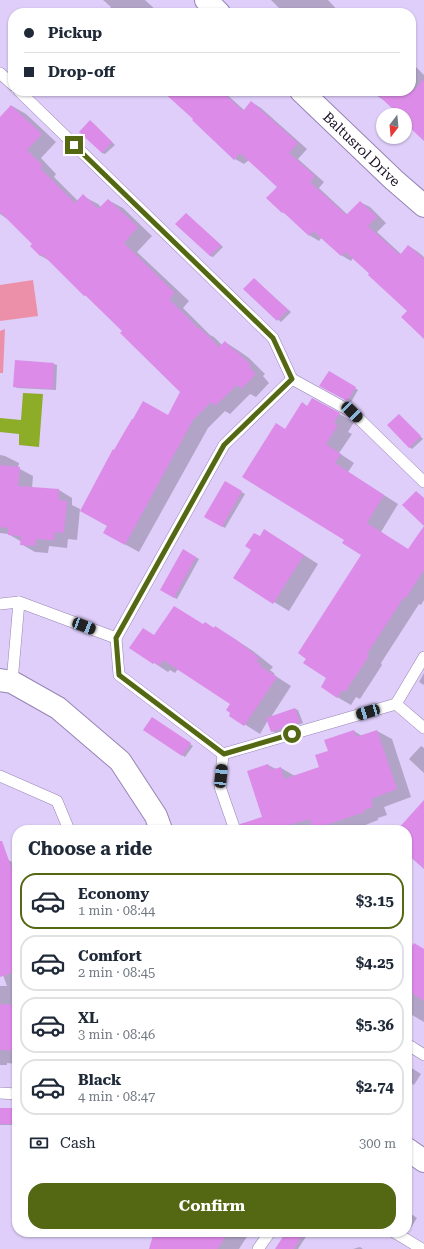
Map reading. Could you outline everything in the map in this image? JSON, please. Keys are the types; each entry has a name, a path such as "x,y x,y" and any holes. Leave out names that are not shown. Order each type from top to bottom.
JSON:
{"street":[{"path":"206,0 214,8"},
{"name":"Baltusrol Drive","path":"306,96 394,180 424,206"},
{"path":"6,681 58,708 120,761 156,816 159,825"},
{"path":"412,1153 424,1161"}],"lane":[{"path":"0,73 8,80"},
{"path":"24,96 273,338 292,379 352,412 424,482"},
{"path":"224,754 119,675 116,638 224,445 292,379"},
{"path":"0,604 19,602 116,638"},
{"path":"6,681 19,602"},
{"path":"224,754 396,704 424,656"},
{"path":"396,704 424,728"},
{"path":"224,754 220,787 233,825"},
{"path":"0,776 56,801 67,825"},
{"path":"412,1047 424,1055"},
{"path":"0,1093 12,1094"},
{"path":"258,1249 266,1237"},
{"path":"402,1237 422,1249"}],"shaded area":[{"path":"33,280 38,316 0,321 0,285"},
{"path":"5,329 3,373 0,373 0,331"},
{"path":"23,393 43,394 39,447 19,445 19,434 0,432 0,418 21,420"}],"building":[{"path":"424,79 424,141 412,130 412,108 392,108 379,96 416,96 416,88"},
{"path":"168,96 226,96 243,111 251,101 298,143 289,153 315,176 310,182 346,215 360,201 377,217 368,226 400,255 408,245 424,259 424,339 401,317 407,311 368,275 369,273 345,252 341,256 313,231 309,236 283,212 282,213 266,198 277,187 240,153 234,160 192,120 193,119"},
{"path":"11,105 42,134 27,150 43,166 40,168 75,203 83,194 98,209 108,199 138,227 124,243 175,293 169,299 199,329 200,328 219,347 225,341 251,365 249,367 256,374 241,389 237,385 215,406 211,402 193,420 125,545 103,533 107,526 80,511 113,449 114,450 143,401 168,415 180,392 120,333 122,331 42,254 40,256 30,246 32,244 0,212 0,117"},
{"path":"90,120 112,142 102,153 79,132"},
{"path":"186,213 221,245 210,256 175,224"},
{"path":"254,278 288,310 277,321 243,289"},
{"path":"15,360 54,363 53,389 13,387"},
{"path":"329,371 356,387 347,401 319,386"},
{"path":"312,398 340,413 334,423 338,425 326,444 341,454 335,463 384,495 367,523 408,549 424,526 424,570 406,598 404,597 367,654 369,656 345,692 342,690 337,698 321,687 326,678 303,663 306,659 298,653 361,555 342,543 344,540 242,477 276,423 285,429 302,402 307,406"},
{"path":"399,414 421,436 409,448 387,425"},
{"path":"0,465 20,467 18,486 59,489 59,500 67,501 64,533 55,532 54,540 36,539 35,546 20,545 21,536 8,535 8,528 0,527"},
{"path":"225,481 242,491 222,527 204,517"},
{"path":"416,491 424,498 424,526 402,505"},
{"path":"264,529 304,555 273,604 233,578 251,550 245,546 254,533 260,536"},
{"path":"183,549 196,557 174,598 160,590"},
{"path":"174,606 203,624 205,622 214,628 215,626 238,641 259,658 256,661 261,664 260,666 277,677 244,726 229,716 230,713 226,710 230,704 163,660 160,666 155,662 153,664 129,648 143,628 154,635"},
{"path":"295,708 300,722 271,732 266,718"},
{"path":"152,717 191,743 182,756 143,730"},
{"path":"354,730 356,737 377,730 397,789 371,799 373,807 364,810 365,812 326,825 311,825 310,819 289,825 240,825 262,817 247,771 268,764 271,770 281,767 284,779 319,767 315,755 328,751 324,740"},
{"path":"424,800 424,869 412,858 412,825 402,825"},
{"path":"0,841 2,841 12,869 12,973 0,977"},
{"path":"414,943 424,949 424,1001 412,993 412,946"},
{"path":"0,1004 12,1005 12,1051 0,1050"},
{"path":"0,1108 12,1108 12,1124 0,1124"},
{"path":"153,1237 225,1237 217,1249 149,1249"},
{"path":"283,1237 301,1237 294,1249 275,1249"}],"route":[{"path":"74,145 273,338 292,379 224,445 116,638 119,675 224,754 292,734"}]}
